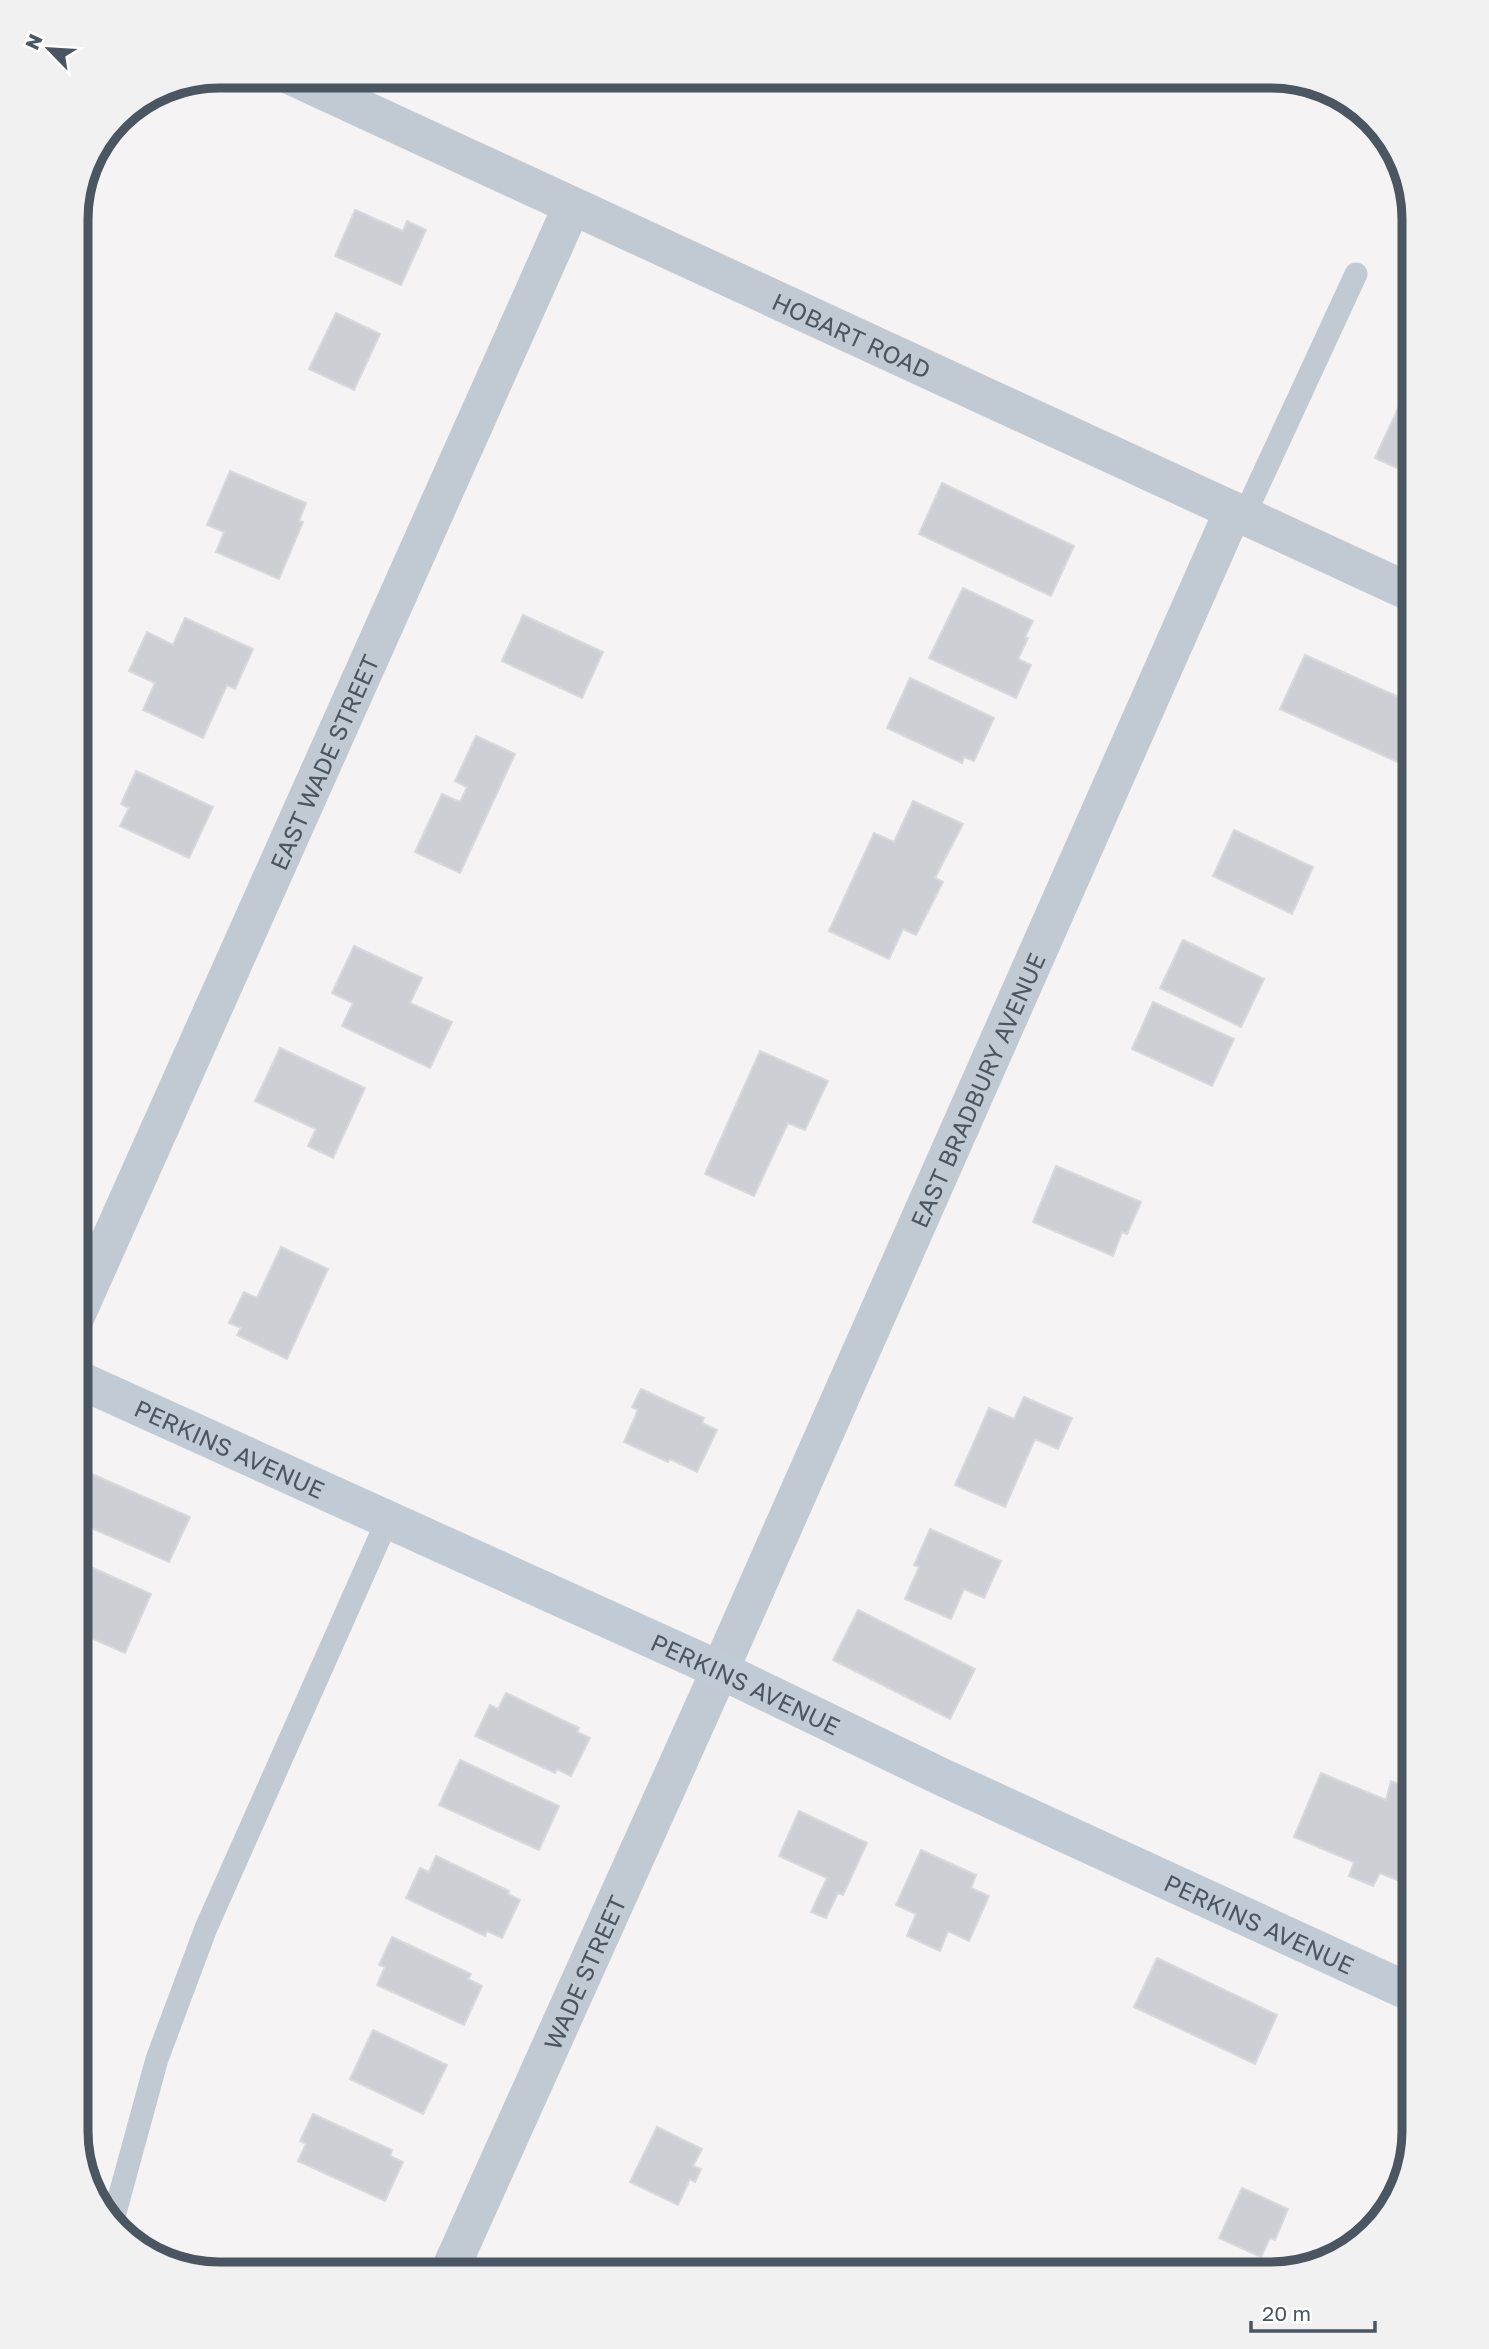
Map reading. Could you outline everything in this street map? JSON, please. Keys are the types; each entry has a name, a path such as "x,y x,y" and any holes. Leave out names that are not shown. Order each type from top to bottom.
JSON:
{"street":[{"name":"HOBART ROAD","path":"317,88 1402,589"},
{"name":"EAST WADE STREET","path":"88,1289 572,206"},
{"name":"EAST BRADBURY AVENUE","path":"719,1670 1239,514"},
{"name":"PERKINS AVENUE","path":"88,1384 719,1670 944,1778 1402,1988"},
{"name":"WADE STREET","path":"455,2261 719,1670"}],"lane":[{"path":"1239,514 1356,274"},
{"path":"116,2211 157,2059 205,1928 387,1521"}],"building":[{"path":"355,210 403,231 407,221 426,230 401,285 335,256"},
{"path":"336,313 380,334 354,390 309,369"},
{"path":"1402,400 1402,470 1375,458"},
{"path":"230,471 306,503 299,521 303,522 279,579 216,552 224,532 207,525"},
{"path":"942,483 1074,546 1051,596 919,534"},
{"path":"963,588 1033,621 1018,659 1031,665 1016,698 929,658"},
{"path":"523,615 603,652 582,698 502,661"},
{"path":"185,618 253,649 235,689 227,685 203,738 143,710 155,683 129,671 147,632 173,645"},
{"path":"1305,655 1402,699 1402,764 1280,709"},
{"path":"910,678 994,718 974,761 964,757 962,763 887,728"},
{"path":"476,736 515,754 460,873 415,852 442,794 460,802 467,787 455,781"},
{"path":"136,771 213,807 189,858 120,826 129,808 121,804"},
{"path":"913,801 963,824 935,878 943,882 916,935 903,929 889,959 829,931 874,833 894,842"},
{"path":"1234,830 1313,867 1292,914 1213,876"},
{"path":"1183,940 1264,979 1241,1027 1160,988"},
{"path":"354,946 422,978 410,1003 452,1022 430,1068 342,1026 353,1003 332,993"},
{"path":"1153,1002 1234,1039 1212,1086 1132,1049"},
{"path":"280,1048 365,1088 333,1158 308,1146 316,1129 255,1101"},
{"path":"760,1051 828,1081 805,1130 788,1123 754,1196 705,1174"},
{"path":"1056,1166 1141,1202 1127,1234 1122,1232 1113,1256 1033,1222"},
{"path":"281,1247 328,1269 287,1359 237,1335 241,1328 229,1323 244,1292 257,1298"},
{"path":"641,1389 704,1418 702,1423 717,1430 697,1472 624,1442 638,1410 632,1407"},
{"path":"1024,1397 1072,1418 1058,1449 1035,1439 1005,1507 955,1485 989,1408 1014,1419"},
{"path":"88,1472 190,1517 169,1562 88,1527"},
{"path":"930,1529 1001,1561 984,1598 964,1589 951,1619 905,1599 919,1567 914,1565"},
{"path":"88,1566 151,1594 125,1653 88,1637"},
{"path":"858,1610 975,1669 950,1719 833,1660"},
{"path":"506,1693 579,1728 577,1732 590,1738 571,1776 557,1769 555,1773 475,1736 490,1705 498,1709"},
{"path":"460,1760 559,1806 539,1850 439,1805"},
{"path":"1321,1773 1386,1800 1391,1781 1402,1785 1402,1882 1380,1873 1373,1886 1349,1876 1354,1862 1294,1837"},
{"path":"799,1811 867,1843 843,1895 838,1893 826,1918 811,1912 827,1878 779,1856"},
{"path":"921,1850 976,1875 971,1888 989,1896 969,1941 948,1931 940,1951 907,1936 916,1914 896,1905"},
{"path":"436,1856 509,1891 508,1894 520,1900 502,1938 487,1931 485,1936 406,1898 420,1868 429,1872"},
{"path":"392,1937 471,1974 468,1979 482,1986 464,2025 377,1985 385,1967 379,1965"},
{"path":"1157,1958 1277,2015 1255,2064 1134,2007"},
{"path":"373,2030 447,2065 423,2114 350,2079"},
{"path":"313,2114 392,2150 390,2156 403,2162 385,2201 298,2161 306,2144 300,2141"},
{"path":"657,2127 702,2149 693,2166 701,2169 695,2182 690,2179 678,2205 630,2182"},
{"path":"1242,2188 1288,2209 1275,2240 1270,2238 1261,2257 1219,2238"}]}
